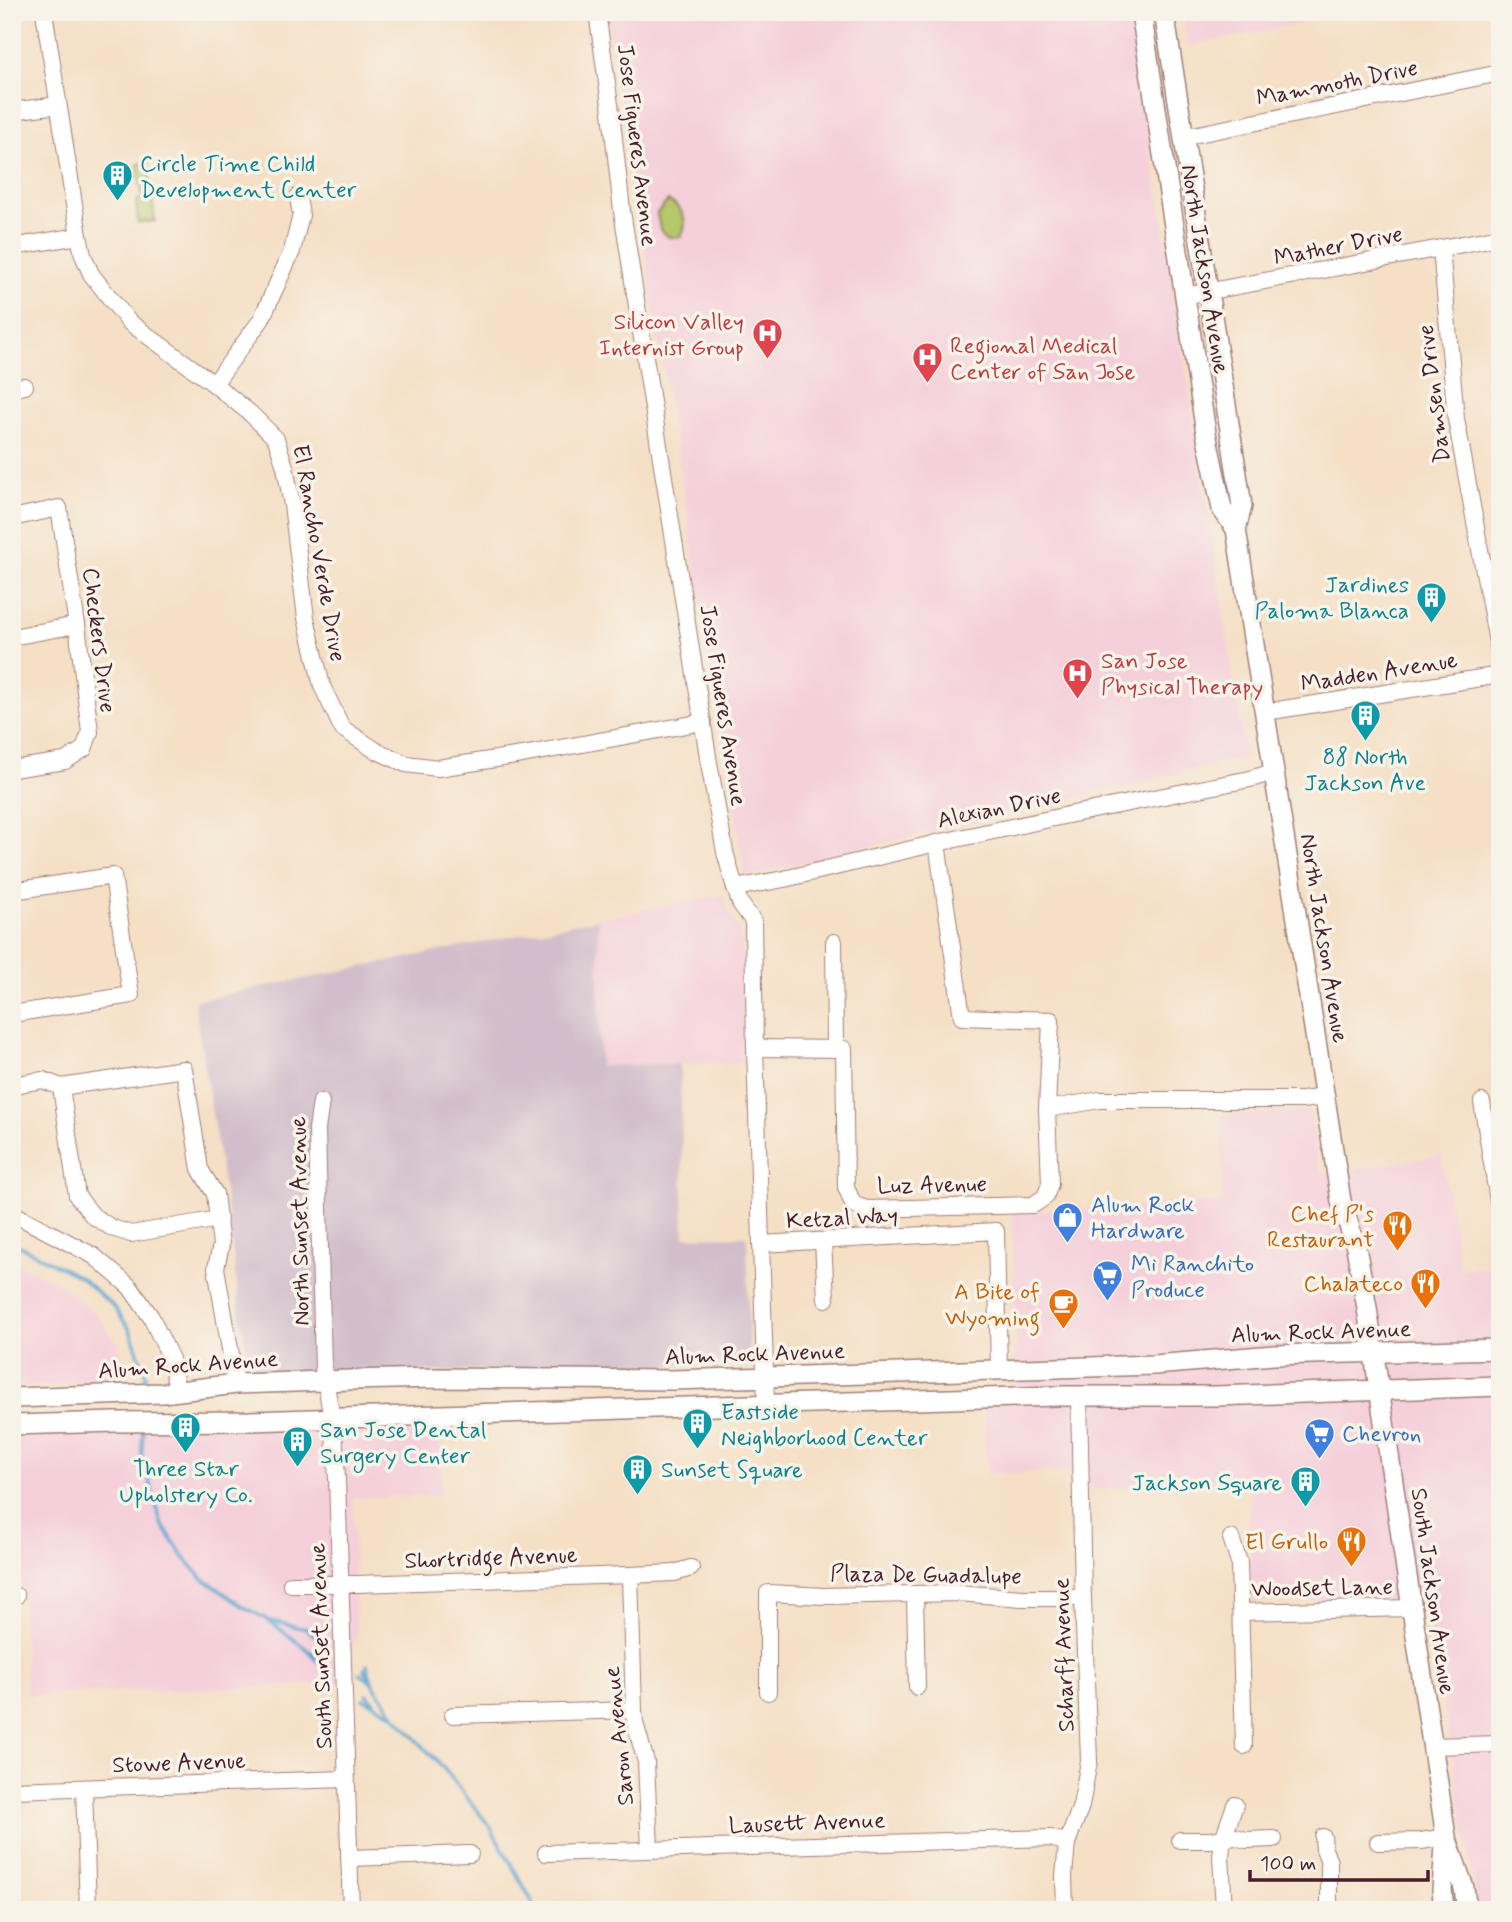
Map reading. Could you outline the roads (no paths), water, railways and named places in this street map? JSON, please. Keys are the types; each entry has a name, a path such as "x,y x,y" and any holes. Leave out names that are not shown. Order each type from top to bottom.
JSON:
{"main road":[{"name":"North Jackson Avenue","path":"1141,12 1206,433 1222,509 1236,529"},
{"name":"North Jackson Avenue","path":"1164,12 1242,506 1236,529 1341,1201 1356,1247 1373,1353"},
{"name":"Alum Rock Avenue","path":"12,1398 170,1392 236,1384 325,1381 435,1378 765,1378 1154,1365 1274,1355 1500,1349"},
{"name":"South Jackson Avenue","path":"1373,1353 1446,1837 1464,1888 1467,1910"},
{"path":"12,1425 250,1421 1079,1396 1216,1396 1500,1386"},
{"name":"South Jackson Avenue","path":"1444,1910 1442,1890 1446,1837"}],"street":[{"name":"El Rancho Verde Drive","path":"44,12 79,236 90,274 129,323 214,384 251,414 276,439 285,467 292,505 306,618 322,686 342,728 376,750 406,764 438,768 703,722"},
{"name":"Jose Figueres Avenue","path":"597,12 622,211 725,852 740,903 753,921 766,1404"},
{"name":"Mammoth Drive","path":"1183,137 1500,73"},
{"path":"12,111 58,105"},
{"path":"214,384 261,320 292,251 301,215 298,197"},
{"path":"12,247 79,236"},
{"name":"Mather Drive","path":"1184,296 1500,237"},
{"name":"Damsen Drive","path":"1441,248 1456,419 1500,658"},
{"name":"Checkers Drive","path":"12,518 60,508 89,732 84,749 65,761 12,769"},
{"path":"12,637 77,625"},
{"name":"Madden Avenue","path":"1265,712 1500,674"},
{"name":"Alexian Drive","path":"735,888 1274,772"},
{"name":"Luz Avenue","path":"834,942 835,1049 844,1049 846,1187 853,1204 866,1209 1033,1205 1045,1197 1050,1184 1047,1109 1051,1020 962,1017 937,843"},
{"path":"12,891 113,876 131,995 12,1014"},
{"path":"755,1048 835,1049"},
{"path":"12,1085 43,1080 61,1087 184,1069 200,1169 215,1194 221,1245 216,1268 236,1384"},
{"path":"61,1087 77,1196 93,1216 112,1228 131,1234 219,1219"},
{"path":"1047,1109 1100,1100 1302,1100 1325,1097"},
{"name":"North Sunset Avenue","path":"321,1102 317,1129 325,1381"},
{"path":"1482,1102 1500,1213"},
{"path":"12,1213 94,1256 130,1287 151,1317 171,1359 170,1392"},
{"name":"Ketzal Way","path":"761,1244 996,1231 999,1370"},
{"path":"823,1241 826,1299"},
{"name":"South Sunset Avenue","path":"325,1381 334,1430 351,1910"},
{"name":"Scharff Avenue","path":"1065,1910 1067,1843 1081,1806 1090,1761 1079,1396"},
{"path":"1231,1538 1239,1562 1241,1612"},
{"name":"Shortridge Avenue","path":"291,1584 630,1575 674,1573 691,1568"},
{"name":"Saron Avenue","path":"630,1575 634,1710 646,1762 650,1849"},
{"name":"Plaza De Guadalupe","path":"768,1692 768,1593 958,1593 1021,1598 1083,1598"},
{"path":"915,1594 917,1687"},
{"name":"Woodset Lane","path":"1244,1746 1241,1612 1411,1608"},
{"path":"453,1715 634,1710"},
{"path":"1432,1746 1500,1744"},
{"name":"Stowe Avenue","path":"12,1790 346,1779"},
{"path":"84,1788 88,1910"},
{"path":"1224,1910 1221,1856 1223,1839 1235,1805"},
{"path":"1323,1836 1329,1862 1329,1910"},
{"path":"1180,1840 1236,1837 1246,1840 1274,1839"},
{"path":"1378,1842 1421,1841 1446,1837"},
{"name":"Lausett Avenue","path":"547,1853 1051,1838 1067,1843"},
{"path":"349,1858 470,1854"}],"waterway":[{"path":"12,1242 81,1278 113,1306 130,1330 146,1375 146,1387"},
{"path":"143,1430 141,1464 148,1476 161,1523 183,1556 202,1578 321,1657"},
{"path":"272,1621 306,1629 315,1636"},
{"path":"306,1629 322,1628"},
{"path":"310,1653 318,1662"},
{"path":"367,1665 372,1682"},
{"path":"364,1669 370,1679"},
{"path":"360,1673 373,1684 393,1713"},
{"path":"367,1694 374,1702"},
{"path":"364,1699 394,1715 446,1771 491,1828 537,1910"}],"place":[{"name":"Circle Time Child Development Center","path":"117,203"},
{"name":"Silicon Valley Internist Group","path":"767,361"},
{"name":"Regional Medical Center of San Jose","path":"927,385"},
{"name":"Jardines Paloma Blanca","path":"1432,624"},
{"name":"San Jose Physical Therapy","path":"1078,700"},
{"name":"88 North Jackson Ave","path":"1365,742"},
{"name":"Alum Rock Hardware","path":"1068,1244"},
{"name":"Chef P's Restaurant","path":"1397,1253"},
{"name":"Mi Ranchito Produce","path":"1108,1303"},
{"name":"Chalateco","path":"1426,1310"},
{"name":"A Bite of Wyoming","path":"1063,1331"},
{"name":"Eastside Neighborhood Center","path":"698,1451"},
{"name":"Three Star Upholstery Co.","path":"186,1454"},
{"name":"Chevron","path":"1319,1460"},
{"name":"San Jose Dental Surgery Center","path":"297,1469"},
{"name":"Sunset Square","path":"638,1496"},
{"name":"Jackson Square","path":"1305,1509"},
{"name":"El Grullo","path":"1351,1568"}]}
